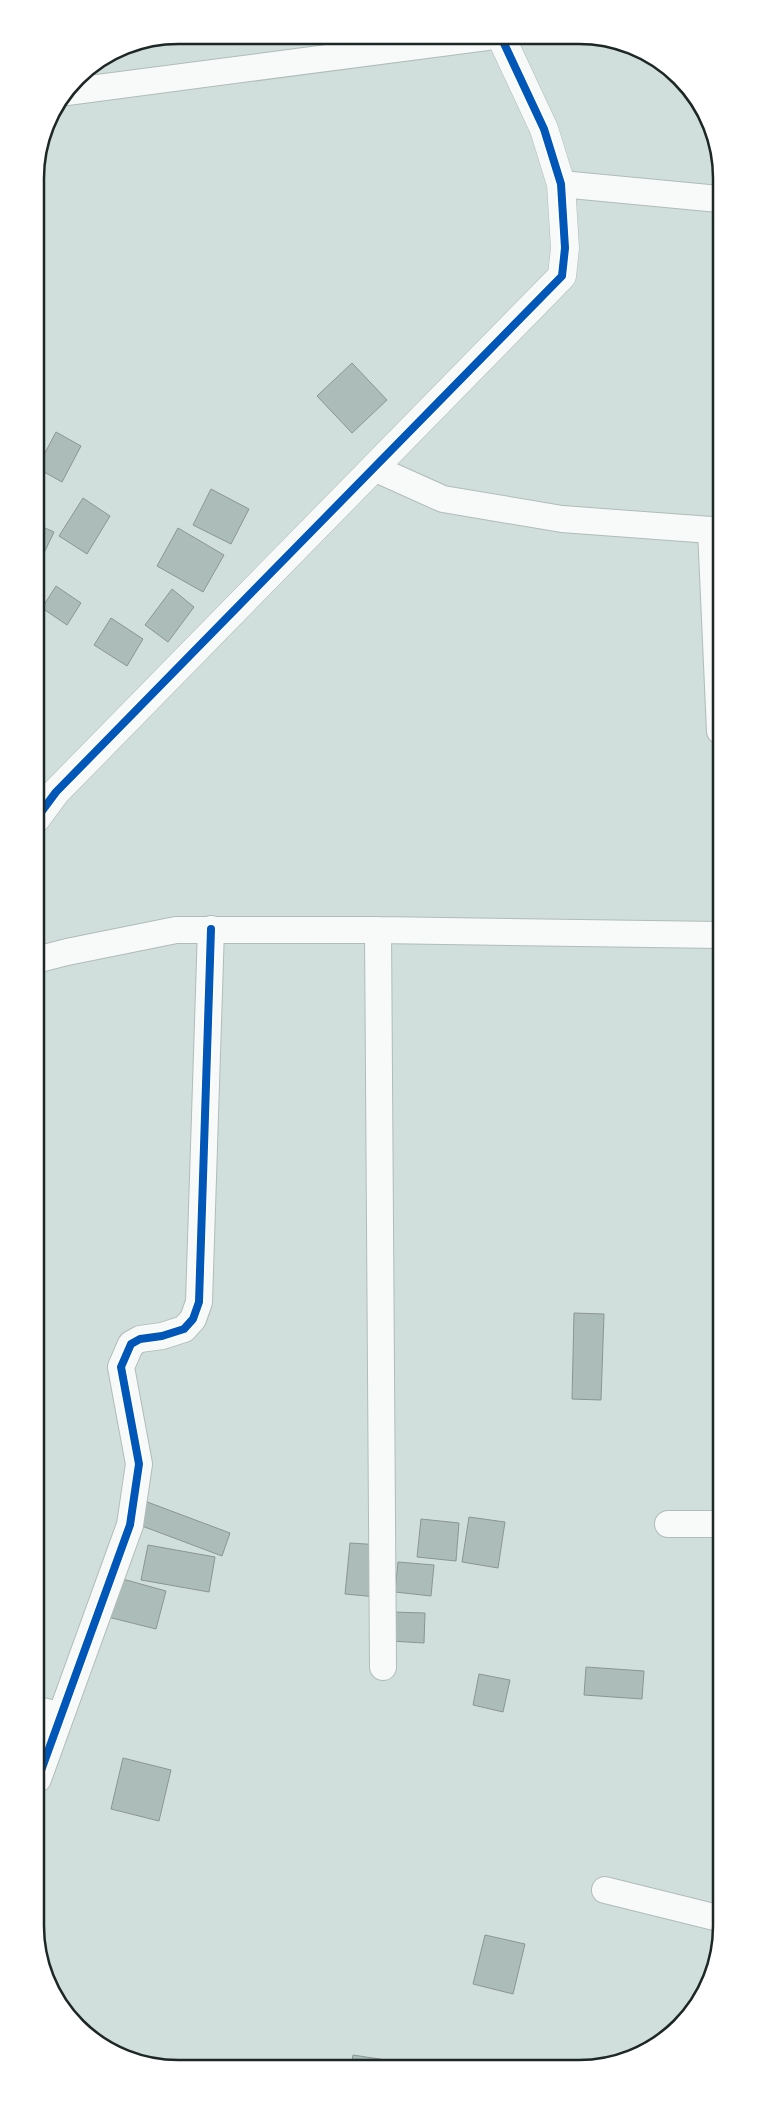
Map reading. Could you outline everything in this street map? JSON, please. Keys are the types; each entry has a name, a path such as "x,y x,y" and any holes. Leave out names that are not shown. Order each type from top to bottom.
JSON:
{"street":[{"path":"76,91 434,44"},
{"path":"44,808 56,792 562,276 565,248 560,184 544,129 504,44"},
{"path":"560,184 713,198"},
{"path":"374,468 443,499 562,519 713,530"},
{"path":"44,958 176,930 378,930 713,935"},
{"path":"44,1743 49,1713 130,1525 139,1464 121,1367 131,1344 140,1339 162,1336 184,1329 193,1319 199,1302 211,930"},
{"path":"378,930 383,1667"},
{"path":"668,1524 713,1524"},
{"path":"605,1890 713,1917"}],"building":[{"path":"352,363 387,400 352,433 317,396"},
{"path":"56,432 81,446 62,482 44,472 44,455"},
{"path":"211,489 249,509 231,544 193,525"},
{"path":"83,498 110,516 87,554 59,536"},
{"path":"44,528 54,532 44,553"},
{"path":"178,528 224,555 203,592 157,566"},
{"path":"56,586 81,603 67,625 44,609 44,605"},
{"path":"172,589 194,607 168,642 145,625"},
{"path":"111,618 143,639 127,666 94,645"},
{"path":"574,1313 604,1314 601,1400 572,1399"},
{"path":"142,1500 230,1533 222,1556 134,1523"},
{"path":"469,1517 505,1522 498,1568 462,1562"},
{"path":"421,1519 459,1523 456,1561 417,1557"},
{"path":"350,1543 381,1545 377,1597 345,1594"},
{"path":"148,1545 215,1557 209,1592 141,1580"},
{"path":"398,1562 434,1565 431,1596 395,1592"},
{"path":"119,1578 166,1591 156,1629 108,1617"},
{"path":"392,1612 425,1613 424,1643 391,1641"},
{"path":"586,1667 644,1671 642,1699 584,1695"},
{"path":"479,1674 510,1680 503,1712 473,1705"},
{"path":"123,1758 171,1770 159,1821 111,1809"},
{"path":"485,1935 525,1944 513,1994 473,1984"},
{"path":"353,2055 386,2060 352,2060"}],"cycle path":[{"path":"44,808 56,792 562,276 565,248 561,184 544,129 504,44"},
{"path":"44,1762 130,1525 139,1464 121,1367 131,1344 140,1339 162,1336 184,1329 193,1319 199,1302 211,929"}]}
